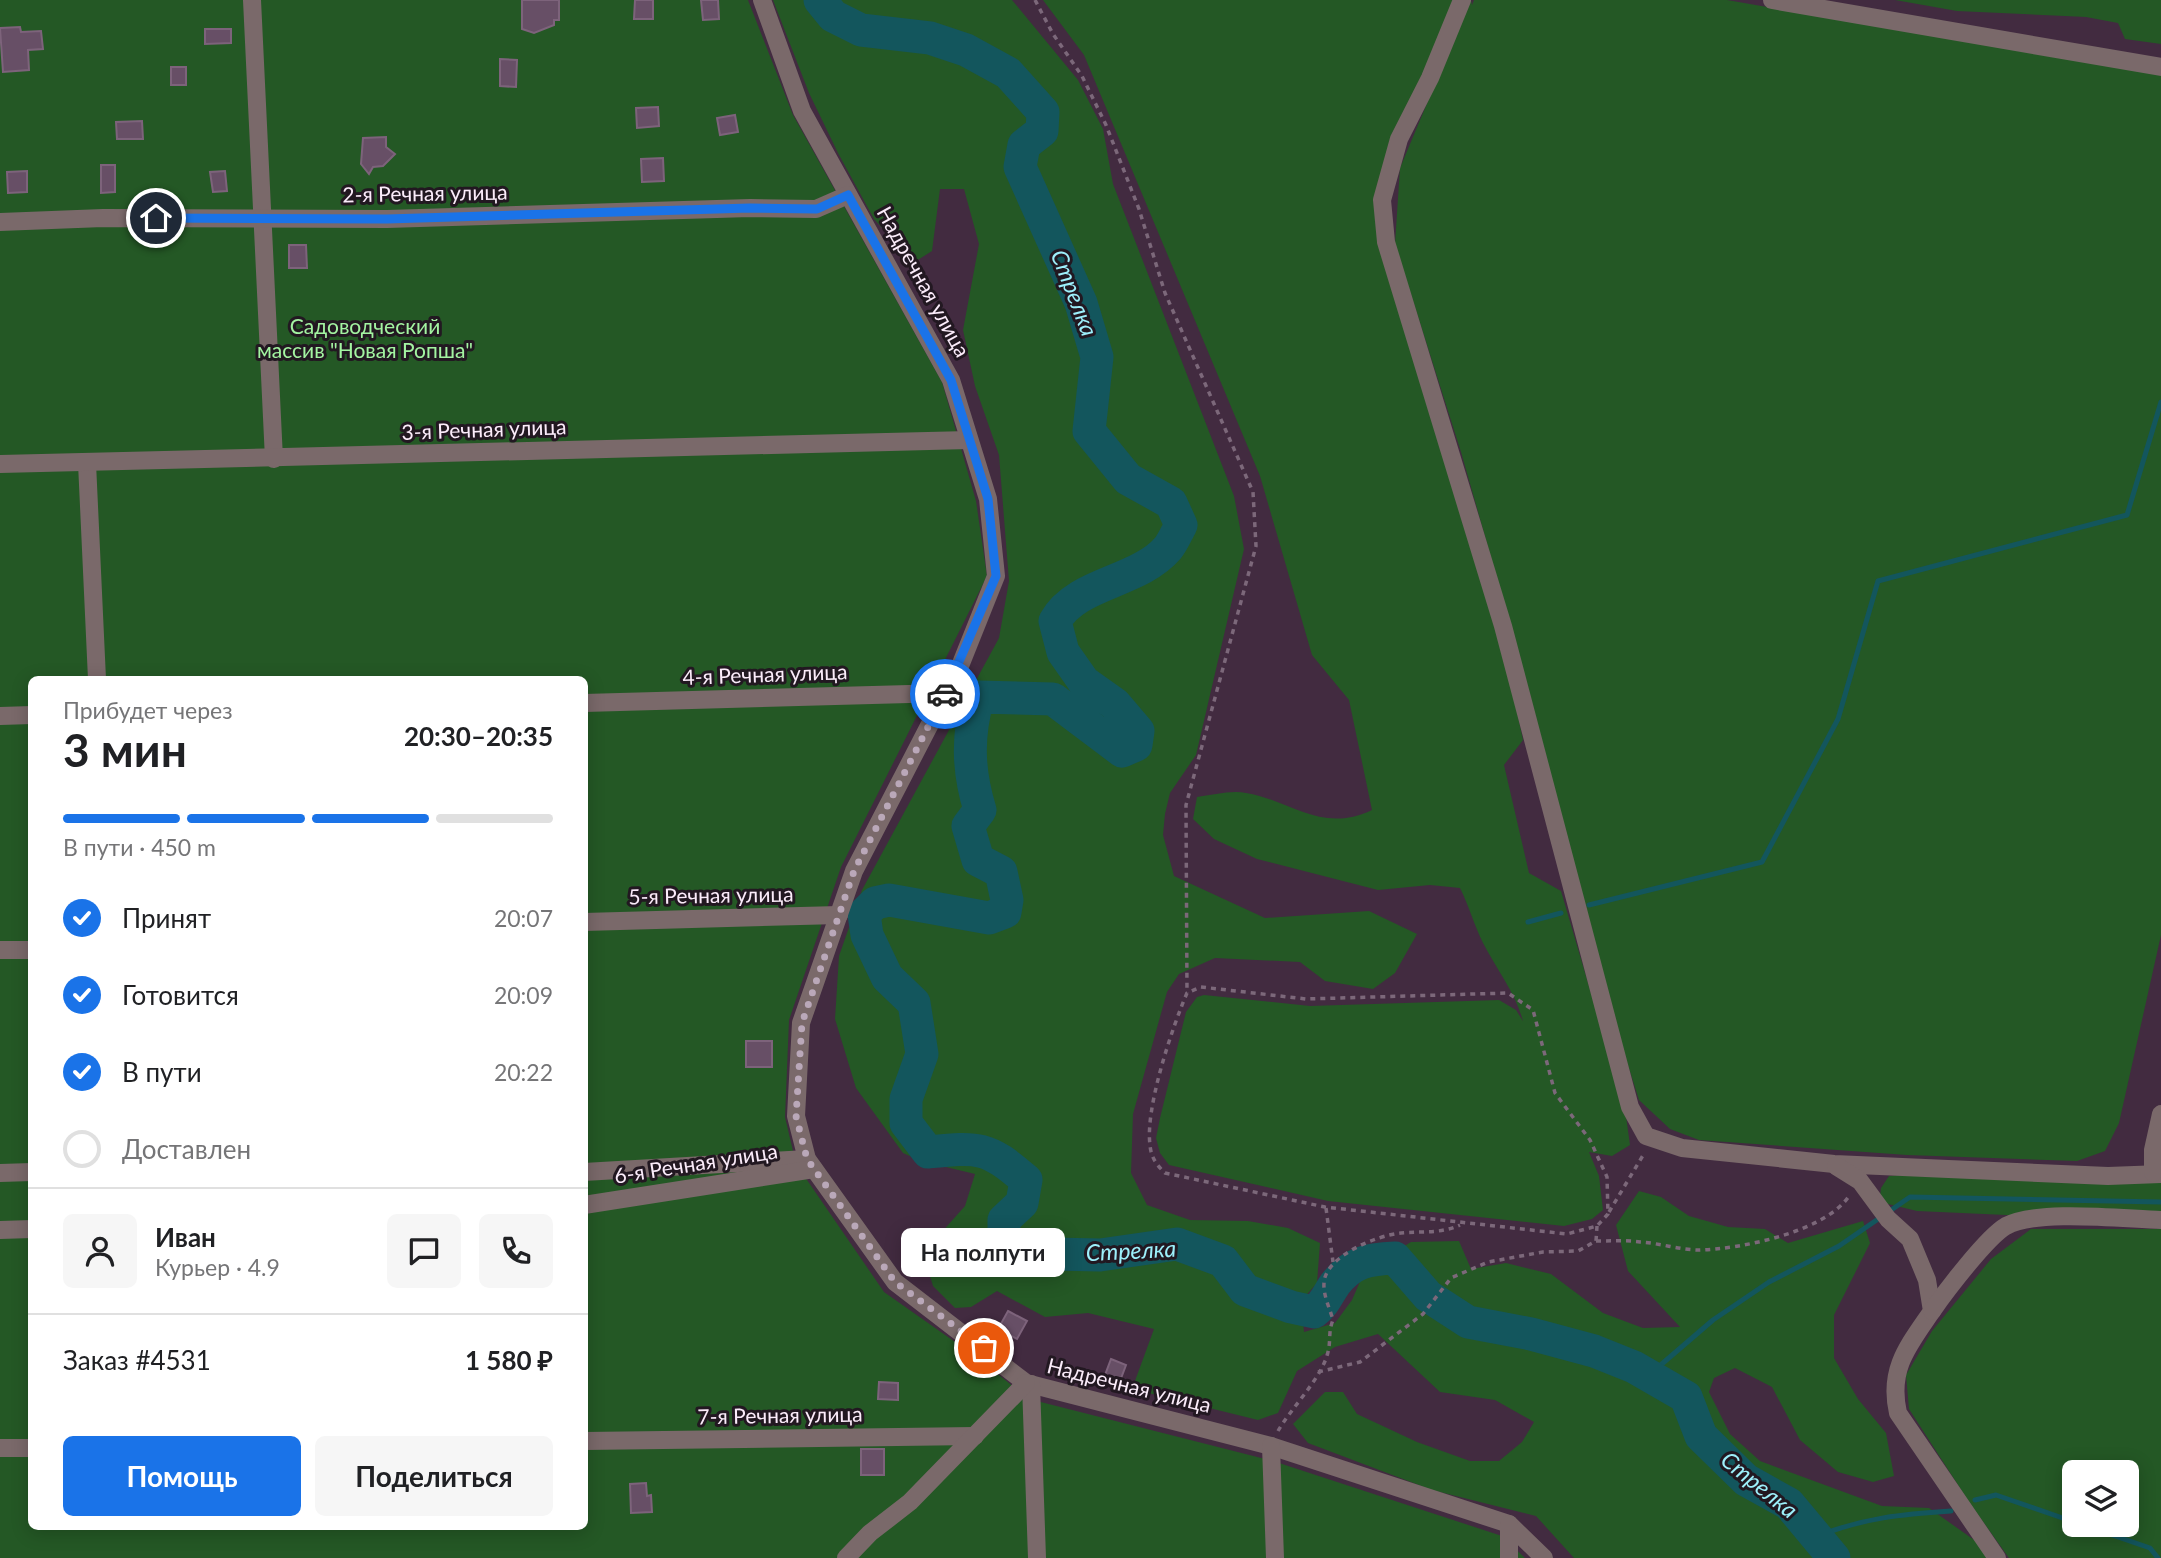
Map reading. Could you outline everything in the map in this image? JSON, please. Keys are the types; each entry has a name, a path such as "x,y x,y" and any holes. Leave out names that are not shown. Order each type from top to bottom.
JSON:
{"street":[{"path":"252,0 274,459"},
{"name":"Надречная улица","path":"762,0 802,111 951,380 988,499 996,576 946,693 854,871 802,1023 796,1116 811,1164 895,1282 1029,1384 1271,1446 1509,1524 1544,1558"},
{"path":"1462,0 1430,78 1399,139 1382,200 1386,242 1503,626 1630,1107 1646,1136 1682,1148 1834,1164 2108,1176 2157,1173 2153,1150 2161,1114"},
{"path":"1772,0 2161,67"},
{"name":"2-я Речная улица","path":"0,222 103,218 387,219 750,208 817,209 848,195"},
{"name":"3-я Речная улица","path":"0,464 969,440"},
{"path":"87,463 97,676"},
{"name":"4-я Речная улица","path":"588,703 946,693"},
{"path":"0,716 28,715"},
{"name":"5-я Речная улица","path":"588,922 839,915"},
{"path":"0,950 28,950"},
{"name":"6-я Речная улица","path":"588,1172 811,1164"},
{"name":"6-я Речная улица","path":"588,1204 811,1164"},
{"path":"1834,1164 1860,1181 1883,1213 1910,1239 1927,1280 1932,1311"},
{"path":"0,1173 28,1172"},
{"path":"1997,1558 1898,1413 1893,1390 1898,1366 1954,1280 2006,1226 2045,1217 2161,1220"},
{"path":"0,1230 28,1229"},
{"path":"846,1558 870,1533 910,1502 1029,1384"},
{"path":"1029,1384 1037,1558"},
{"name":"7-я Речная улица","path":"588,1441 975,1436"},
{"path":"1271,1446 1275,1558"},
{"path":"0,1448 28,1448"},
{"path":"1509,1524 1509,1558"}],"path":[{"path":"1035,0 1053,34 1082,76 1106,125 1139,209 1164,293 1253,492 1256,546 1186,805 1187,993 1173,1031 1151,1120 1149,1144 1154,1161 1165,1173 1325,1207 1567,1234 1597,1226 1608,1214 1653,1138"},
{"path":"1187,993 1209,987 1306,999 1508,993 1533,1010 1555,1093 1590,1140 1607,1177 1608,1214"},
{"path":"1318,1372 1360,1362 1423,1314 1451,1278 1488,1262 1543,1252 1578,1251 1596,1241 1638,1241 1699,1250 1755,1242 1803,1228 1841,1208 1860,1181"},
{"path":"1271,1446 1328,1352 1328,1331 1333,1320 1323,1286 1333,1262 1333,1244 1325,1207"},
{"path":"1333,1262 1341,1255 1380,1238 1400,1233 1444,1232 1464,1224"},
{"path":"1596,1241 1597,1226"}],"green space":[{"name":"Садоводческий массив \"Новая Ропша\"","path":"0,0 748,0 793,115 942,382 976,501 987,576 841,867 789,1020 785,1117 796,1164 884,1292 975,1356 1029,1399 1273,1461 1502,1536 1525,1558 0,1558"},
{"path":"773,0 1012,0 1078,80 1103,129 1113,184 1234,496 1244,549 1196,755 1170,793 1165,814 1163,835 1174,876 1265,918 1369,911 1417,934 1395,973 1373,989 1325,981 1300,962 1215,958 1179,974 1167,992 1133,1114 1131,1173 1147,1205 1190,1220 1248,1221 1288,1228 1320,1243 1317,1283 1301,1301 1304,1332 1335,1323 1352,1300 1365,1270 1411,1242 1459,1241 1471,1269 1506,1263 1551,1274 1603,1313 1643,1328 1680,1327 1628,1271 1616,1225 1639,1191 1661,1197 1689,1216 1728,1227 1765,1229 1788,1243 1863,1221 1870,1243 1834,1315 1834,1358 1858,1399 1886,1433 1894,1476 1873,1482 1838,1472 1800,1440 1772,1387 1735,1368 1714,1378 1709,1392 1730,1434 1760,1461 1882,1506 1929,1508 1977,1542 1989,1558 1574,1558 1536,1516 1432,1490 1308,1443 1293,1424 1325,1392 1343,1392 1357,1414 1417,1442 1470,1461 1499,1461 1522,1442 1534,1422 1495,1400 1440,1392 1378,1334 1335,1347 1297,1371 1278,1413 1258,1420 1132,1389 1154,1329 1088,1313 1045,1317 997,1291 971,1307 955,1308 933,1286 923,1253 965,1206 975,1174 921,1161 903,1153 856,1088 835,1019 839,956 862,890 999,638 1009,581 999,455 975,386 963,330 979,244 964,189 940,189 932,251 913,263 874,219 809,93"},
{"path":"1043,0 1471,0 1472,5 1474,0 1727,0 2161,75 2161,935 2119,1123 2105,1151 2077,1161 1907,1155 1699,1140 1670,1129 1639,1100 1609,1005 1529,691 1461,452 1395,244 1400,168 1428,101 1394,138 1377,199 1498,623 1523,740 1504,765 1529,873 1561,891 1625,1109 1630,1145 1612,1156 1589,1152 1599,1176 1603,1210 1592,1219 1564,1226 1328,1201 1169,1165 1160,1153 1156,1138 1186,1012 1197,997 1204,995 1310,1006 1499,1000 1516,1010 1523,1021 1511,991 1483,943 1460,888 1430,885 1378,890 1257,859 1214,839 1193,819 1197,797 1235,792 1263,797 1308,814 1337,819 1372,810 1349,700 1312,655 1260,476 1084,55"},
{"path":"1895,0 2161,0 2161,44 2125,39 2118,23 2086,17 1957,11"},
{"path":"1913,1174 2161,1183 2161,1222 1917,1211 1884,1203 1880,1198 1881,1188 1889,1176"},
{"path":"2031,1229 2161,1229 2161,1558 2009,1558 1909,1409 1906,1375 1932,1331 1991,1259"}],"building":[{"path":"522,0 559,0 559,20 554,20 554,25 534,33 522,29"},
{"path":"635,0 653,0 653,19 634,19"},
{"path":"701,0 718,0 719,19 703,20"},
{"path":"20,27 21,32 41,31 43,49 28,50 29,70 3,72 0,28"},
{"path":"205,29 231,29 231,43 205,44"},
{"path":"500,59 517,60 516,87 500,86"},
{"path":"171,67 186,67 186,85 171,85"},
{"path":"658,107 659,126 637,128 636,108"},
{"path":"735,115 738,132 720,135 717,118"},
{"path":"142,121 143,139 117,139 116,122"},
{"path":"386,137 386,147 395,154 383,166 373,167 369,174 361,164 363,138"},
{"path":"663,158 664,181 642,182 641,159"},
{"path":"101,165 115,165 115,192 101,193"},
{"path":"27,171 27,192 8,193 7,172"},
{"path":"225,171 227,191 213,192 210,172"},
{"path":"289,245 306,245 307,268 289,268"},
{"path":"746,1041 772,1041 772,1067 746,1067"},
{"path":"1008,1311 1027,1321 1017,1339 998,1329"},
{"path":"1111,1359 1126,1365 1120,1381 1105,1375"},
{"path":"879,1382 898,1383 898,1400 878,1399"},
{"path":"861,1449 884,1449 884,1475 861,1475"},
{"path":"646,1483 647,1496 651,1495 652,1512 631,1513 630,1484"}],"waterway":[{"name":"Стрелка","path":"820,0 833,16 861,30 930,38 966,50 1008,73 1043,112 1042,131 1024,145 1020,167 1081,303 1097,357 1089,431 1128,479 1171,503 1181,525 1170,546 1155,560 1078,598 1065,608 1055,621 1063,652 1084,682 1115,704 1138,731 1136,745 1122,751 1053,699 978,697 970,754 980,810 968,826 978,860 1001,872 1007,900 1005,912 989,918 889,900 875,903 864,914 867,935 887,977 914,1003 922,1054 906,1099 906,1123 928,1152 959,1149 982,1151 1001,1161 1026,1180 1022,1203 1004,1220 1004,1253 1100,1255 1177,1244 1223,1261 1245,1290 1291,1307 1314,1312 1341,1277 1354,1266 1377,1259 1395,1258 1428,1296 1468,1322 1531,1334 1594,1351 1634,1367 1686,1397 1701,1436 1746,1480 1789,1504 1834,1558"},
{"path":"1589,905 1762,862 1838,719 1878,581 2127,515 2161,402"},
{"path":"1528,922 1561,913"},
{"path":"1649,1375 1713,1320 1769,1282 1839,1246 1910,1197 2161,1202"},
{"path":"1975,1500 1996,1495 2062,1518"},
{"path":"1818,1536 1883,1518 1951,1511"},
{"path":"2118,1537 2150,1548 2158,1558"}],"way so far":[{"path":"945,694 854,871 802,1023 796,1116 807,1159 895,1282 984,1348"}],"place":[{"name":"На полпути","path":"984,1348"}],"route":[{"path":"156,218 387,219 750,208 817,209 832,205 848,195 951,380 988,499 996,576 960,666 945,694"}]}
